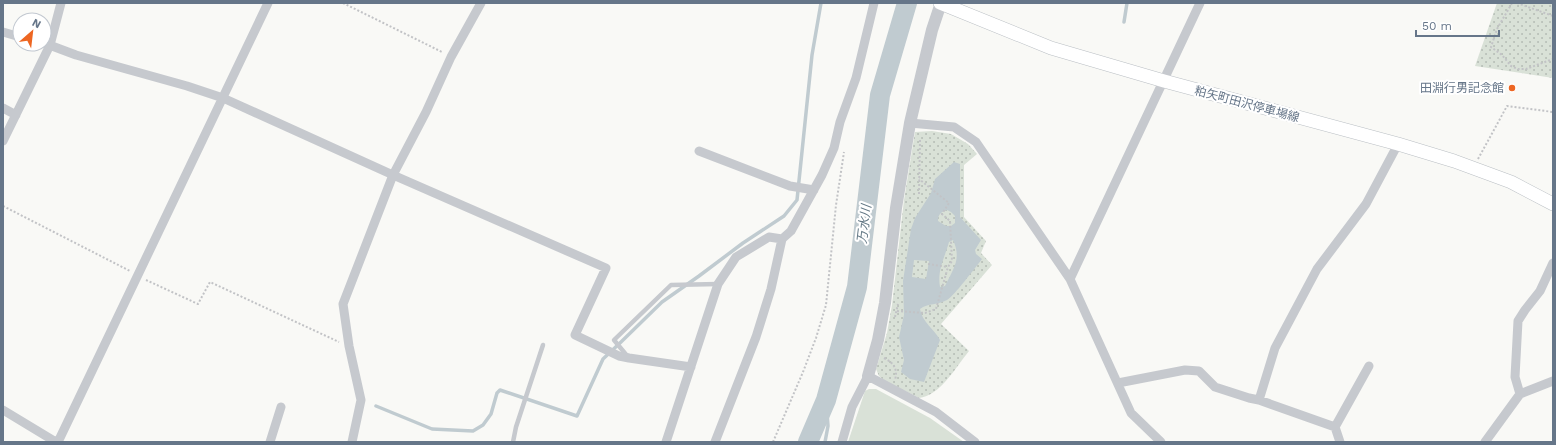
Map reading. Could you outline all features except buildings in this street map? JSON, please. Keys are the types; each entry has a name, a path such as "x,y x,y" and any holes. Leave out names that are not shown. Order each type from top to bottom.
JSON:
{"main road":[{"name":"粕矢町田沢停車場線","path":"940,3 1051,48 1164,81 1398,144 1454,161 1511,182 1553,204"}],"street":[{"path":"52,29 61,3"},
{"path":"3,410 57,442 268,3"},
{"path":"352,442 361,400 349,346 343,304 393,175 426,112 451,57 481,3"},
{"path":"714,442 756,337 771,289 782,239 791,231 811,189 834,148 840,122 856,78 874,3"},
{"path":"842,442 852,407 868,376 878,340 885,303 896,208 910,123 932,30 940,3"},
{"path":"1070,279 1200,3"},
{"path":"52,46 76,55 187,86 223,98 393,175 606,268 575,335 607,350 621,353 629,358 691,367"},
{"path":"3,141 44,52"},
{"path":"3,108 16,115"},
{"path":"910,123 954,127 976,142 1070,279 1118,383 1130,413 1161,442"},
{"path":"1259,400 1275,348 1317,269 1366,204 1398,144"},
{"path":"699,151 795,187 811,189"},
{"path":"666,442 718,284 736,257 770,237 782,239"},
{"path":"1520,394 1515,377 1518,321 1540,291 1553,264"},
{"path":"1340,442 1335,427 1368,366"},
{"path":"1118,383 1185,370 1199,372 1215,387 1259,400 1335,427"},
{"path":"868,376 936,412 975,442"},
{"path":"1485,442 1520,394 1553,381"},
{"path":"270,442 281,407"}],"lane":[{"path":"621,353 614,340 671,284 718,284"},
{"path":"513,442 516,427 543,345"}],"path":[{"path":"343,3 451,57"},
{"path":"1512,3 1497,29 1491,47 1502,55 1511,66 1518,69 1526,69 1553,59"},
{"path":"1517,3 1553,16"},
{"path":"1477,162 1507,106 1553,112"},
{"path":"919,194 920,132"},
{"path":"773,442 803,372 816,338 826,305 844,147"},
{"path":"897,311 925,313 936,309 948,267 952,260 950,221 942,214 949,203 919,180"},
{"path":"3,206 138,276 198,304 210,282 349,346"},
{"path":"928,264 948,267"}],"shaded area":[{"path":"1497,3 1553,3 1553,78 1475,66"},
{"path":"932,131 951,134 968,144 977,154 964,165 964,217 986,241 981,253 992,265 941,324 969,351 941,386 927,396 919,398 885,381 879,376 876,369 887,333 892,305 904,200 915,132"},
{"path":"954,162 960,164 960,217 981,240 975,250 976,254 982,259 947,300 920,309 923,318 940,340 924,382 910,379 901,372 904,360 899,337 904,315 903,281 911,229 915,218 931,193 935,179","holes":["947,210 955,216 955,223 951,226 946,226 938,221 940,214","953,240 956,247 957,258 945,286 940,287 940,269 949,242","914,260 929,261 926,279 912,277"]},
{"path":"869,389 876,389 930,418 964,442 848,442 865,391"}],"waterway":[{"path":"376,406 432,429 473,431 483,425 491,414 497,393 500,390 577,416 603,359 662,302 743,243 784,216 797,200 812,55 821,3"},
{"name":"万水川","path":"808,442 826,400 857,287 880,95 907,3"},
{"path":"1124,22 1127,3"},
{"path":"825,442 828,426 826,400"}],"place":[{"name":"田淵行男記念館","path":"1512,88"}]}
